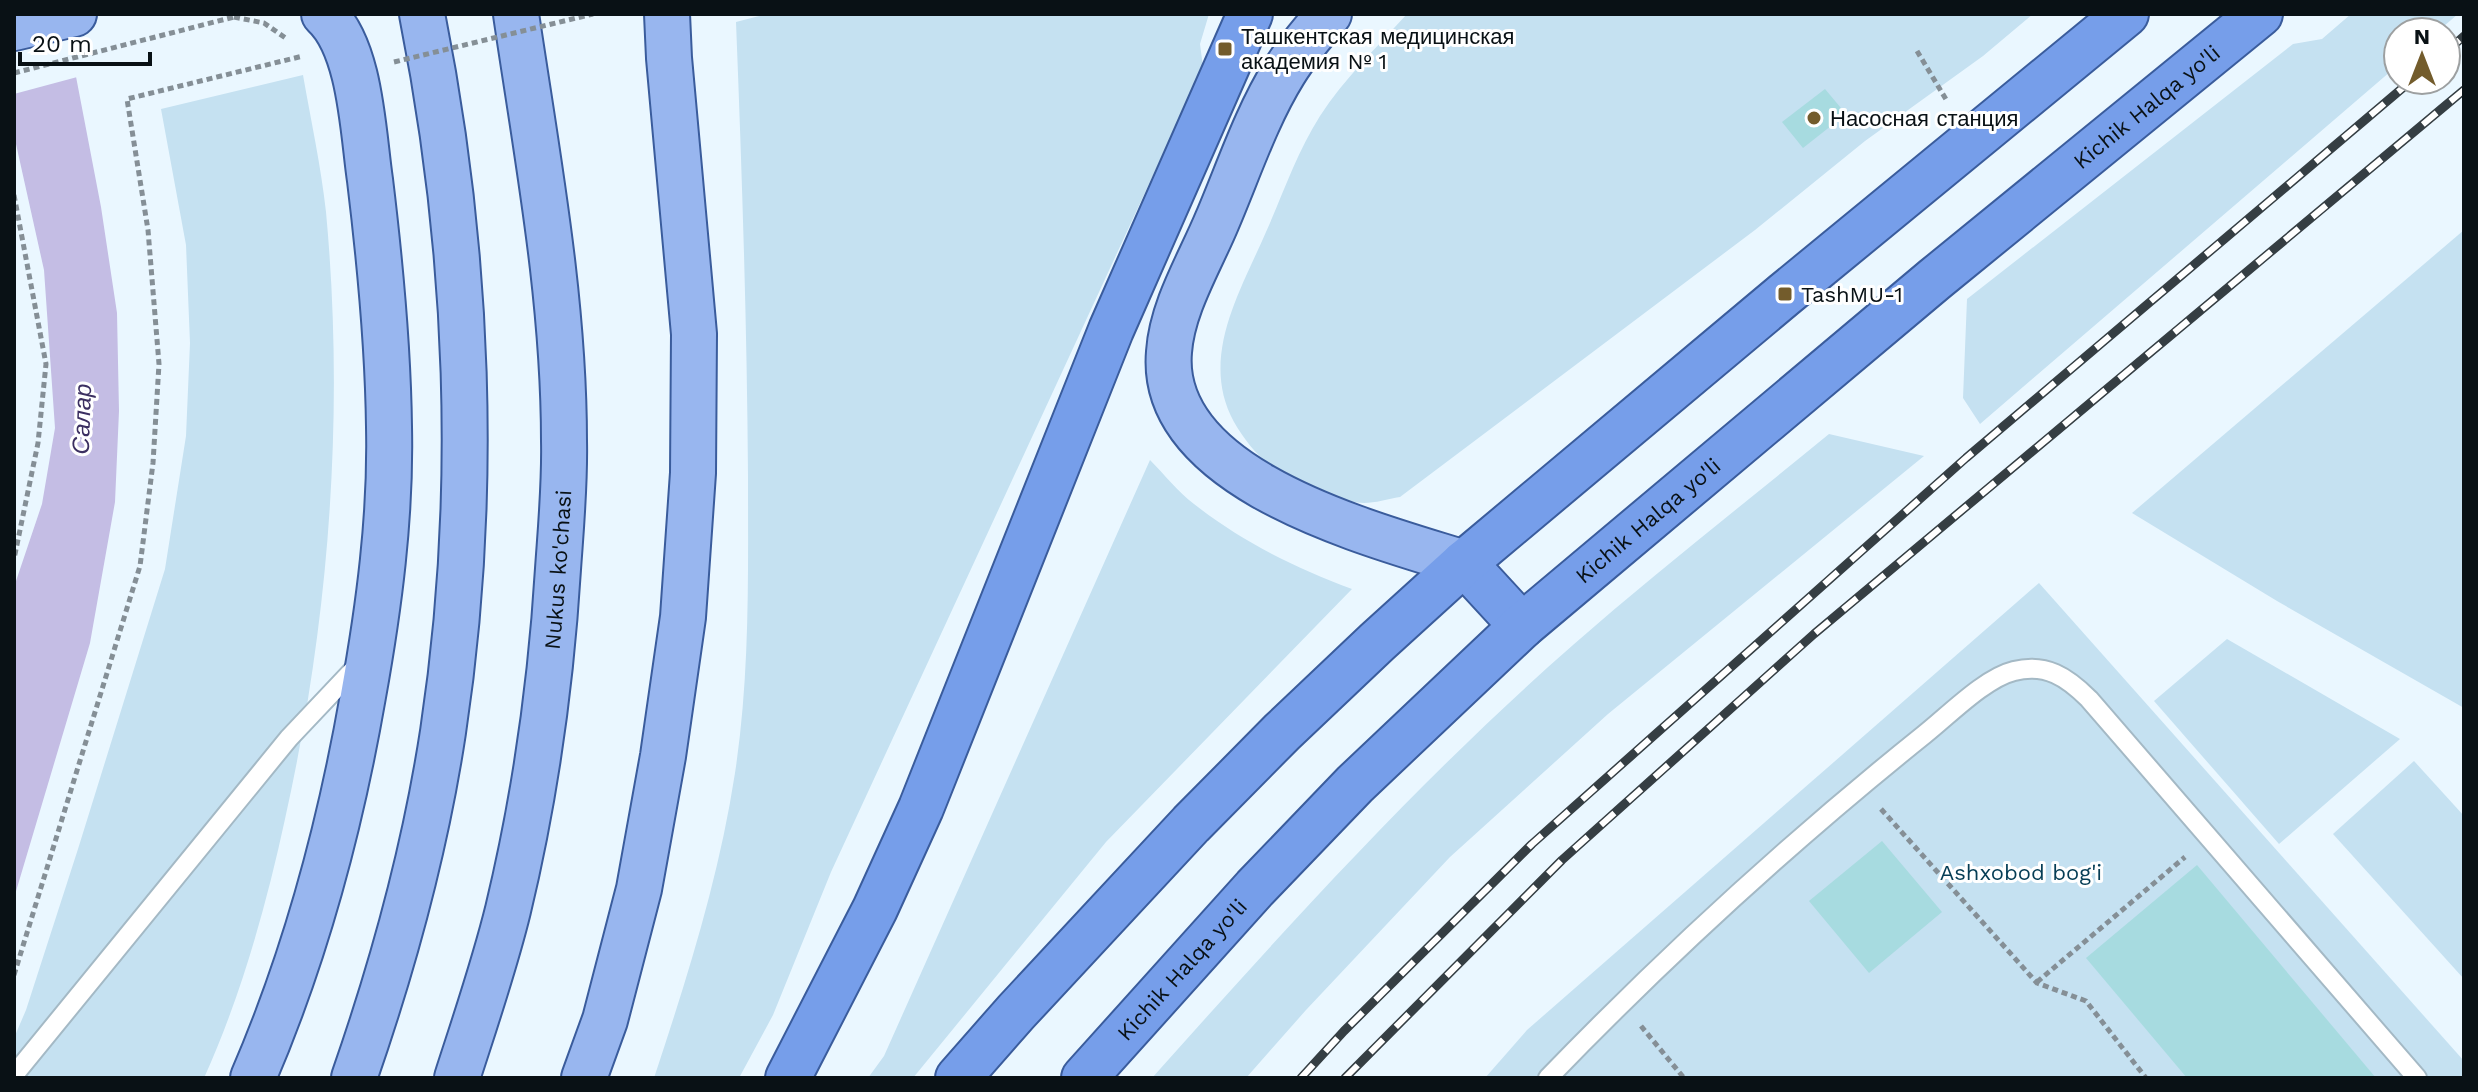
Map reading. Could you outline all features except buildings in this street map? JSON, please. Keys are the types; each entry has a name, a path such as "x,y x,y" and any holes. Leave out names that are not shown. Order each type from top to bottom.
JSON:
{"highway":[{"path":"788,1078 875,909 921,808 1111,330 1250,14"},
{"path":"958,1078 1016,1012 1272,742 1464,563 2126,14"},
{"name":"Kichik Halqa yo'li","path":"1084,1078 1156,994 1335,804 1522,626 1935,279 2252,20"},
{"path":"1464,563 1522,626"}],"main road":[{"path":"14,28 74,14"},
{"path":"253,1078 285,1002 331,853 371,651 383,572 389,427 380,259 353,70 339,34 324,14"},
{"path":"354,1078 386,979 426,825 443,732 462,544 465,448 457,259 414,68 422,14"},
{"path":"584,1078 605,1020 639,889 683,617 693,473 694,334 667,14"},
{"path":"1329,14 1297,53 1271,95 1183,300 1169,353 1173,391 1191,425 1206,444 1263,487 1333,520 1464,563"},
{"name":"Nukus ko'chasi","path":"457,1078 488,981 526,831 554,634 561,536 564,441 551,246 517,27"}],"lane":[{"path":"14,1075 289,738 371,651"},
{"path":"1548,1078 1622,1002 1860,786 1999,676 2012,671 2039,669 2064,676 2077,687 2210,836 2417,1078"}],"path":[{"path":"414,68 593,14"},
{"path":"14,73 234,17 264,23 308,54 127,99 148,230 159,364 153,463 140,566 14,975"},
{"path":"1917,51 1947,101"},
{"path":"14,195 46,364 38,443 14,559"},
{"path":"1860,786 2037,983 2086,1001 2146,1078"},
{"path":"2037,983 2210,836"},
{"path":"1622,1002 1684,1078"}],"green space":[{"path":"767,14 1209,14 1200,44 1203,67 831,872 773,1015 739,1078 654,1078 711,889 740,736 747,625 748,477 736,22"},
{"path":"1407,14 2033,14 1983,56 1865,141 1755,230 1400,497 1377,502 1352,502 1306,486 1257,453 1234,422 1224,398 1222,350 1235,302 1312,130 1340,89"},
{"path":"2351,14 2458,14 2382,16 2382,79 1980,424 1963,398 1967,299 2293,44 2322,39"},
{"path":"303,75 326,212 334,365 333,441 329,517 313,669 285,819 261,918 230,1015 204,1078 14,1078 14,1038 78,849 165,569 186,436 190,343 186,245 161,109"},
{"path":"2464,230 2464,708 2277,601 2132,513"},
{"path":"1829,434 1924,456 1608,714 1450,857 1246,1078 1152,1078 1304,910 1462,748 1604,618"},
{"path":"1150,460 1188,499 1232,531 1290,563 1352,589 1106,842 913,1078 868,1078 884,1056"},
{"name":"Ashxobod bog'i","path":"2039,583 2464,1061 2464,1078 1485,1078 1527,1030"},
{"path":"2227,639 2400,739 2279,844 2154,701"},
{"path":"2414,761 2464,816 2464,979 2333,834"}],"water":[{"name":"Салар","path":"14,14 64,14 101,207 117,313 119,411 115,502 90,643 14,898 14,587 42,504 55,428 44,270 14,135"}],"pier":[{"path":"14,14 68,14 81,76 14,94"}],"railway":[{"path":"1345,1078 1562,860 1814,634 2464,90"},
{"path":"1301,1078 1344,1031 1532,844 1966,458 2393,96"}],"place":[{"name":"Ташкентская медицинская академия № 1","path":"1225,49"},
{"name":"Насосная станция","path":"1814,118"},
{"name":"TashMU-1","path":"1785,294"}]}
